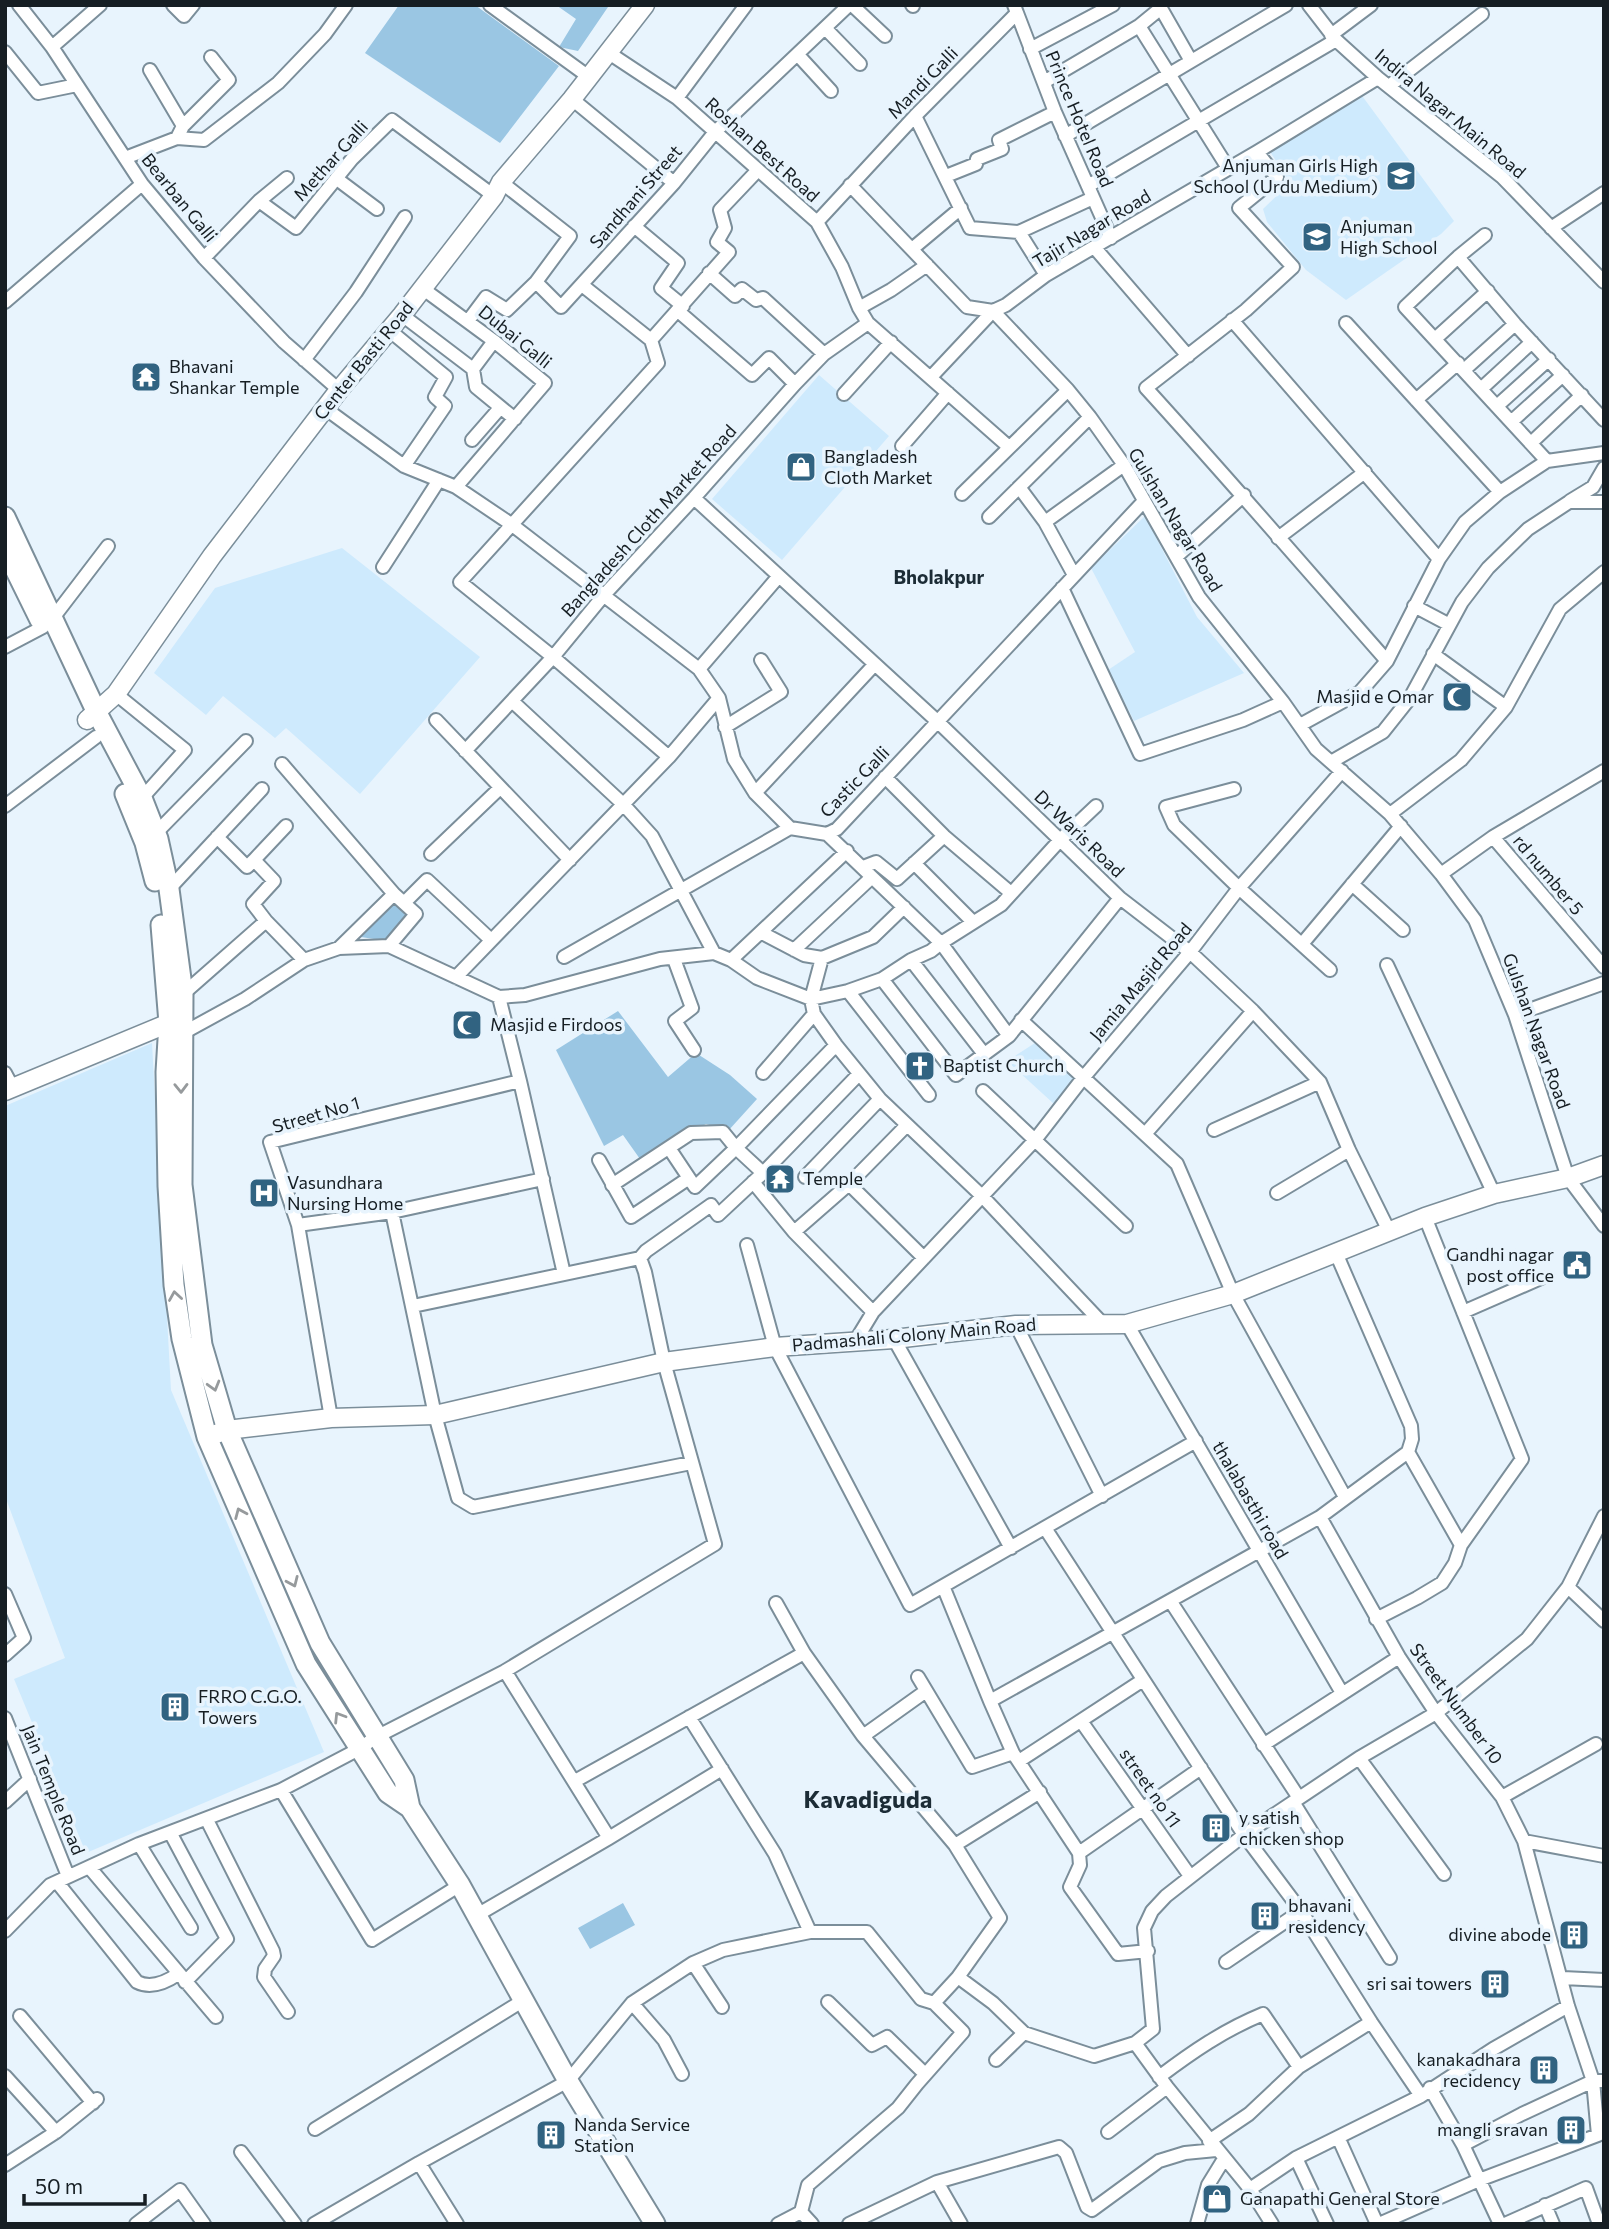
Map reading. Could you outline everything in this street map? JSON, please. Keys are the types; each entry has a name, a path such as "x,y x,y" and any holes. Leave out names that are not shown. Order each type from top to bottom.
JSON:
{"main road":[{"path":"5,517 48,623 132,807 158,892 176,1028 182,1185 202,1345 227,1430 320,1643 404,1780 410,1808 460,1885 568,2081 655,2224"},
{"path":"5,549 48,623"},
{"path":"93,724 142,798 156,833 169,889 183,994 166,1072 167,1186 174,1285 182,1339 207,1437 300,1653 388,1793 410,1808"}],"street":[{"name":"Bearban Galli","path":"19,5 52,47 142,184 204,258 304,360 339,390"},
{"path":"173,5 184,16 193,5"},
{"path":"150,71 180,132 204,140 278,83 325,34 346,5"},
{"path":"490,5 589,77"},
{"name":"Center Basti Road","path":"93,724 212,556 339,390 402,316 497,189 645,5"},
{"path":"677,98 746,5"},
{"path":"850,5 885,36"},
{"name":"Sandhani Street","path":"536,282 561,307 674,183 715,132 850,5"},
{"path":"1030,49 1114,5"},
{"path":"1065,136 1286,5"},
{"path":"1308,5 1334,38"},
{"path":"915,116 970,228 1019,232 1091,192 1334,38 1371,5"},
{"path":"52,47 95,7"},
{"path":"1044,82 1139,26 1160,7 1191,61"},
{"name":"Prince Hotel Road","path":"1015,9 1065,136 1111,238"},
{"name":"Mandi Galli","path":"817,222 1015,9"},
{"name":"Tajir Nagar Road","path":"931,377 993,312 1046,275 1228,168 1383,82 1482,14"},
{"path":"1139,26 1228,168"},
{"path":"825,28 860,64"},
{"name":"Indira Nagar Main Road","path":"1334,38 1383,82 1502,177 1604,282"},
{"path":"5,52 38,93 77,85"},
{"name":"Roshan Best Road","path":"609,53 677,98 817,222 868,323 1009,447"},
{"path":"798,55 831,91"},
{"path":"125,158 180,132 229,80 211,57"},
{"path":"572,99 674,183"},
{"path":"946,176 1002,149 999,140 1055,112"},
{"name":"Methar Galli","path":"259,201 296,228 352,159 392,120 497,189"},
{"path":"1257,152 1277,177 1239,208 1293,267 1233,320 1146,387 1244,495 1278,538 1387,661"},
{"path":"651,340 729,252 717,242 725,228 720,210 757,171"},
{"path":"204,258 259,201 287,178"},
{"path":"337,179 377,209"},
{"path":"5,302 142,184"},
{"path":"850,185 967,307 993,312"},
{"path":"468,321 486,297 507,310 536,282 570,236 497,189"},
{"path":"1551,228 1604,193"},
{"path":"912,248 961,208"},
{"path":"304,360 356,292 405,217"},
{"path":"634,226 678,263 661,288 680,308 752,375 769,358 795,384"},
{"path":"1019,232 1046,275"},
{"path":"1485,235 1405,307 1547,461"},
{"path":"1094,247 1188,356"},
{"path":"1458,257 1515,324 1604,420"},
{"path":"859,308 927,265"},
{"path":"709,274 735,296 742,289 757,300 763,298 824,354"},
{"path":"582,285 651,340 658,363 460,582 553,657 669,757"},
{"name":"Dubai Galli","path":"422,288 545,383 456,486"},
{"path":"1435,339 1488,290"},
{"name":"Gulshan Nagar Road","path":"993,312 1068,390 1090,417 1124,465 1199,597 1283,702 1316,749 1390,814 1441,874 1475,920 1515,1015 1568,1178 1604,1226"},
{"path":"402,316 473,369 476,387 515,419"},
{"path":"1233,320 1439,559"},
{"name":"Bangladesh Cloth Market Road","path":"465,751 553,657 604,595 795,384 824,354 868,323"},
{"path":"1346,323 1500,492"},
{"path":"1416,400 1515,324"},
{"path":"389,331 446,377 435,397 445,406 404,466"},
{"path":"473,369 494,341"},
{"path":"844,394 891,342"},
{"path":"1481,389 1532,342"},
{"path":"1497,406 1549,359"},
{"path":"1511,422 1563,375"},
{"path":"962,494 1068,390"},
{"path":"902,446 948,393"},
{"path":"1531,443 1582,396"},
{"path":"472,440 500,408"},
{"path":"326,409 404,466 456,486 511,524 699,669 719,698 734,759 755,793 790,828 564,957"},
{"path":"989,517 1090,417"},
{"path":"1300,725 1360,692 1387,661 1439,559 1465,522 1500,492 1547,461 1604,453"},
{"path":"1045,522 1124,465"},
{"path":"1331,762 1384,732 1410,698 1448,624 1488,568 1528,529 1593,487 1604,468"},
{"path":"1278,538 1366,472"},
{"path":"383,567 439,480"},
{"path":"1019,487 1045,522 1074,575"},
{"path":"1177,556 1244,495"},
{"name":"Dr Waris Road","path":"694,498 937,721 1120,898 1190,952 1320,1082 1349,1150 1389,1231"},
{"name":"Castic Galli","path":"790,828 827,834 837,829 1144,501"},
{"path":"1569,502 1604,502"},
{"path":"5,647 48,623 108,546"},
{"path":"1390,814 1461,760 1506,707 1560,609 1604,572"},
{"path":"699,669 779,576"},
{"path":"1062,589 1140,754 1243,720 1283,702"},
{"path":"1414,606 1448,624"},
{"path":"1433,654 1506,707"},
{"path":"725,727 781,692 761,660"},
{"path":"755,793 875,664"},
{"path":"116,694 185,750 142,798"},
{"path":"456,977 669,757 719,698"},
{"path":"512,701 623,804 652,836 714,953"},
{"path":"436,720 570,860"},
{"path":"5,806 93,724"},
{"path":"156,833 246,741"},
{"path":"282,764 394,894 416,914 389,946"},
{"name":"Jamia Masjid Road","path":"856,1340 873,1312 1035,1140 1083,1078 1190,952 1239,888 1342,771"},
{"path":"1441,874 1493,837 1604,771"},
{"path":"885,778 944,836 1011,893"},
{"path":"431,854 500,788"},
{"path":"169,889 262,789"},
{"path":"1234,789 1166,807 1174,825 1330,970"},
{"path":"8,1084 176,1028 245,999 304,960 339,948 389,946 499,997 525,995 660,959 714,953 731,960 757,978 811,999 848,990 882,979 1001,905 1060,840 1096,806"},
{"path":"217,837 247,867 286,826"},
{"path":"1302,944 1401,826"},
{"path":"827,834 941,943 1009,1036"},
{"path":"794,950 876,862 897,879 944,836"},
{"name":"rd number 5","path":"1493,837 1604,967"},
{"path":"731,960 847,851"},
{"path":"254,860 274,881 253,904 304,960"},
{"path":"914,863 973,922"},
{"path":"405,902 427,880 491,940"},
{"path":"1352,884 1403,930"},
{"path":"339,948 394,894"},
{"path":"882,979 956,1074 1009,1036 1120,898"},
{"path":"762,933 804,955 822,958 873,937 904,907"},
{"path":"183,994 266,921"},
{"path":"822,958 811,999 814,1014 836,1045 880,1099 982,1196 1103,1324"},
{"path":"674,959 692,1007 675,1021 694,1050"},
{"path":"911,960 984,1054"},
{"path":"1387,965 1494,1194"},
{"path":"1515,1015 1604,983"},
{"path":"848,990 929,1095"},
{"path":"499,997 564,1274"},
{"path":"1145,1134 1252,1012"},
{"path":"763,1073 814,1014"},
{"path":"1021,1020 1177,1164 1233,1294 1345,1497"},
{"path":"669,1148 695,1186 736,1148 836,1045"},
{"path":"412,1306 640,1258 711,1205 718,1215 758,1178 859,1074"},
{"name":"Street No 1","path":"331,1418 299,1226 270,1143 520,1081"},
{"path":"1214,1130 1320,1082"},
{"path":"983,1091 1126,1226"},
{"path":"805,1177 880,1099"},
{"path":"794,1232 849,1184 907,1125"},
{"path":"612,1185 691,1133 723,1132 794,1232 873,1312"},
{"path":"1277,1193 1349,1150"},
{"path":"599,1160 631,1217 689,1178"},
{"name":"Padmashali Colony Main Road","path":"207,1437 227,1430 331,1418 435,1415 664,1362 775,1347 894,1339 1016,1325 1127,1324 1233,1294 1425,1217 1494,1194 1568,1178 1604,1165"},
{"path":"299,1226 392,1212 543,1179"},
{"path":"849,1184 924,1258"},
{"path":"392,1212 435,1415 458,1497 473,1507 691,1463"},
{"path":"1376,1619 1442,1583 1455,1563 1461,1545 1522,1459 1425,1217"},
{"path":"747,1245 775,1347 910,1605 1196,1441"},
{"path":"990,1701 1320,1517 1408,1452 1412,1439 1411,1426 1336,1253"},
{"path":"5,1931 50,1885 139,1844 281,1790 359,1749 376,1737 505,1671 715,1544 664,1362 640,1258"},
{"path":"1463,1312 1541,1278"},
{"name":"thalabasthi road","path":"1127,1324 1342,1693"},
{"path":"1016,1325 1102,1496"},
{"path":"894,1339 1012,1548"},
{"path":"1408,1452 1461,1545"},
{"path":"958,1977 993,2003 1024,2033 1094,2056 1135,2043 1153,2029 1144,1928 1152,1911 1190,1876 1244,1835 1359,1758 1436,1713 1527,1639 1568,1587 1604,1516"},
{"name":"Street Number 10","path":"1320,1517 1399,1657 1436,1713 1502,1797 1524,1841 1569,2006 1598,2081 1598,2136 1479,2180"},
{"path":"1045,1528 1244,1835 1301,1910 1371,2022 1463,2145 1503,2224 1586,2188 1599,2224"},
{"path":"943,1586 1016,1757 1079,1853 1080,1865 1070,1887 1118,1954 1147,1951"},
{"path":"1568,1587 1604,1620"},
{"path":"5,1594 24,1638 5,1655"},
{"path":"1171,1602 1263,1745 1390,1958"},
{"path":"776,1603 804,1653 863,1736 955,1845 1000,1918 958,1977 934,2003"},
{"path":"575,1781 804,1653"},
{"path":"1263,1745 1399,1657"},
{"path":"505,1671 609,1838"},
{"path":"918,1676 972,1767 1016,1757 1082,1721 1143,1680"},
{"path":"863,1736 926,1691"},
{"name":"Jain Temple Road","path":"5,1717 30,1779 63,1879 137,1982 146,1986 181,1978"},
{"path":"689,1717 775,1854 810,1932"},
{"name":"street no 11","path":"1082,1721 1190,1876"},
{"path":"1502,1797 1596,1744"},
{"path":"1359,1758 1444,1874"},
{"path":"1079,1853 1201,1768"},
{"path":"477,1915 722,1769"},
{"path":"5,1802 30,1779"},
{"path":"281,1790 372,1940 460,1885"},
{"path":"955,1845 1040,1792"},
{"path":"207,1820 273,1951 274,1956 265,1969 264,1977 288,2012"},
{"path":"171,1834 227,1939 181,1978"},
{"path":"1524,1841 1604,1856"},
{"path":"139,1844 191,1928"},
{"path":"89,1867 216,2017"},
{"path":"1226,1962 1301,1910"},
{"path":"314,2224 568,2081 632,2003 693,1963 723,1950 810,1932 867,1932 920,1999 934,2003 963,2032 898,2108 808,2185 801,2212 778,2224"},
{"path":"693,1963 722,2007"},
{"path":"1563,1978 1604,1980"},
{"path":"315,2129 524,2000"},
{"path":"828,2002 872,2045 887,2037 926,2074"},
{"path":"632,2003 664,2040 682,2074"},
{"path":"1250,2189 1296,2158 1425,2092 1569,2006"},
{"path":"1108,2132 1199,2047 1235,2025 1263,2014 1299,2067"},
{"path":"5,2165 57,2132 95,2101 20,2015"},
{"path":"1197,2224 1216,2150 1249,2114 1299,2067 1371,2022"},
{"path":"996,2060 1024,2033"},
{"path":"1135,2043 1216,2150 1250,2189 1272,2224"},
{"path":"5,2076 57,2132"},
{"path":"1463,2145 1522,2114 1598,2081"},
{"path":"1338,2137 1378,2224 1479,2180"},
{"path":"849,2224 937,2182 1059,2147 1066,2153 1090,2210 1159,2161 1185,2152 1216,2150"},
{"path":"241,2152 295,2224"},
{"path":"1296,2158 1327,2224"},
{"path":"419,2163 457,2224"},
{"path":"937,2182 961,2224"},
{"path":"136,2224 180,2190 204,2224"},
{"path":"1545,2205 1553,2224"},
{"path":"801,2212 812,2224"}],"shaded area":[{"path":"399,5 475,5 559,66 500,143 365,53"},
{"path":"556,5 608,7 578,51 559,47 576,19"},
{"name":"Anjuman High School","path":"1360,93 1454,221 1441,234 1346,300 1306,270 1267,222 1263,209 1290,183 1269,150"},
{"name":"Bangladesh Cloth Market","path":"819,375 889,436 782,560 712,499"},
{"path":"1145,516 1197,617 1244,673 1134,721 1108,670 1135,652 1091,568"},
{"path":"342,548 480,657 360,794 286,728 275,738 223,696 206,715 154,673 215,588"},
{"path":"397,901 412,915 387,941 361,937"},
{"path":"618,1011 668,1077 696,1053 730,1075 757,1099 728,1131 706,1124 640,1159 623,1135 604,1146 556,1050"},
{"path":"1038,1041 1077,1077 1054,1104 1007,1061"},
{"path":"152,1043 171,1390 324,1752 86,1853 14,1679 65,1658 5,1496 5,1106"},
{"path":"623,1903 635,1925 590,1949 578,1928"}],"place":[{"name":"Anjuman Girls High School (Urdu Medium)","path":"1401,176"},
{"name":"Anjuman High School","path":"1317,237"},
{"name":"Bhavani Shankar Temple","path":"146,377"},
{"name":"Bangladesh Cloth Market","path":"801,467"},
{"name":"Masjid e Omar","path":"1457,697"},
{"name":"Masjid e Firdoos","path":"467,1025"},
{"name":"Baptist Church","path":"920,1066"},
{"name":"Temple","path":"780,1179"},
{"name":"Vasundhara Nursing Home","path":"264,1193"},
{"name":"Gandhi nagar post office","path":"1577,1265"},
{"name":"FRRO C.G.O. Towers","path":"175,1707"},
{"name":"y satish chicken shop","path":"1216,1828"},
{"name":"bhavani residency","path":"1265,1916"},
{"name":"divine abode","path":"1574,1935"},
{"name":"sri sai towers","path":"1495,1984"},
{"name":"kanakadhara recidency","path":"1544,2070"},
{"name":"mangli sravan","path":"1571,2130"},
{"name":"Nanda Service Station","path":"551,2135"},
{"name":"Ganapathi General Store","path":"1217,2199"}],"district":[{"name":"Bholakpur","path":"939,577"},
{"name":"Kavadiguda","path":"868,1800"}]}
